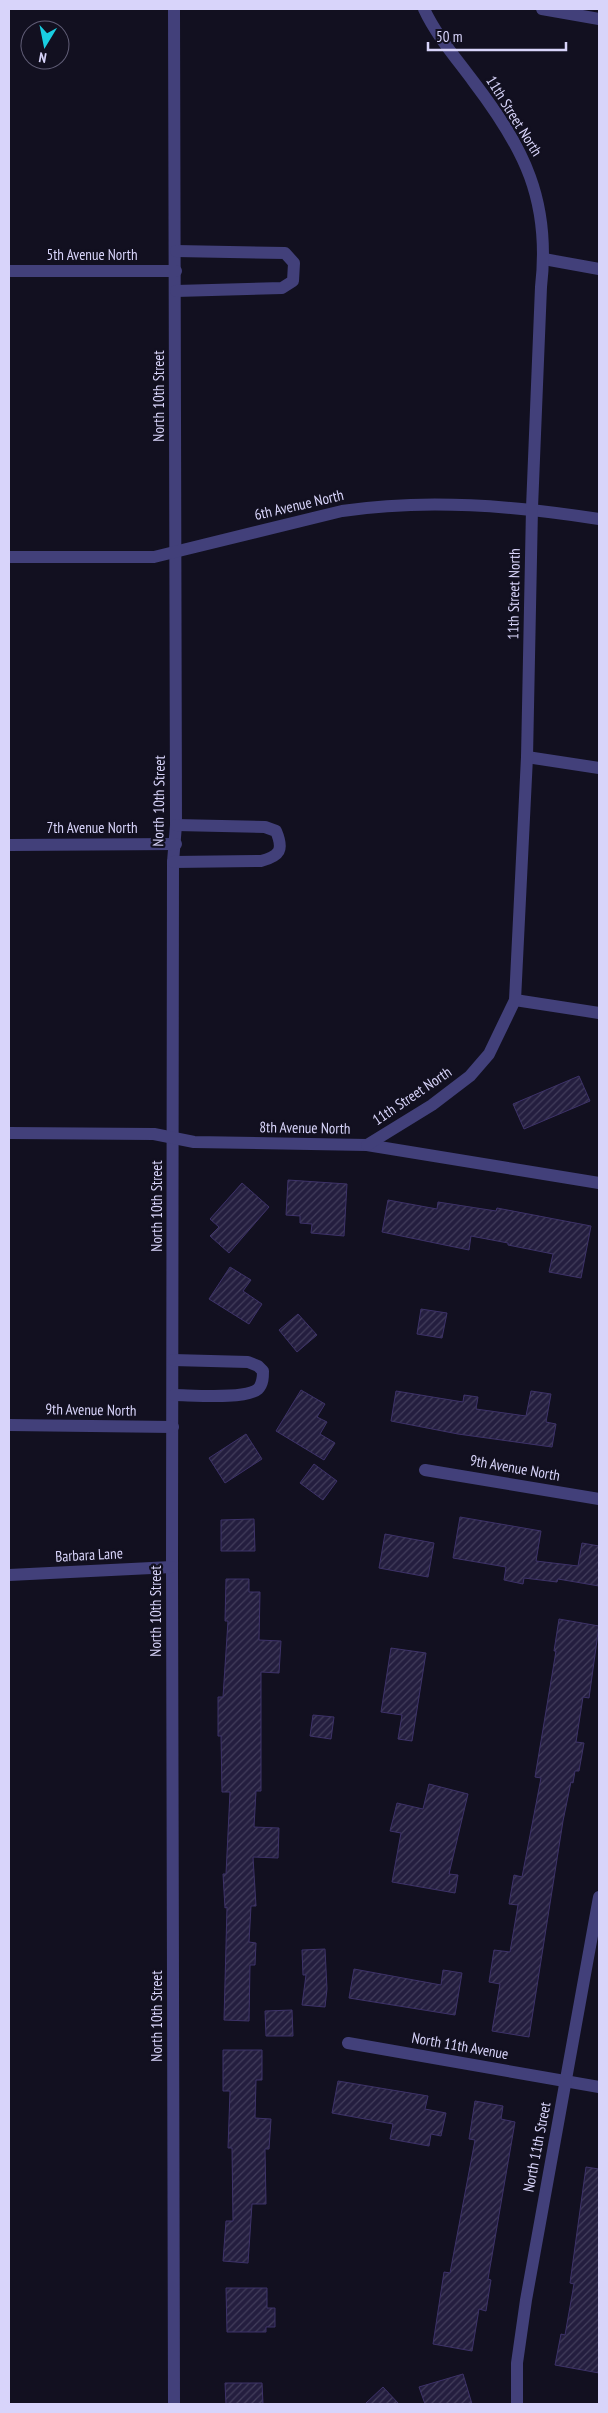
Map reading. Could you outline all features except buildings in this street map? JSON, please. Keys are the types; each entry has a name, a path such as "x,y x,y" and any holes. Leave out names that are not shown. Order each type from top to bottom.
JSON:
{"street":[{"name":"North 10th Street","path":"174,9 176,252 174,553 176,844 173,862 174,1396 172,1567 174,2404"},
{"name":"11th Street North","path":"367,1145 432,1105 470,1076 489,1054 515,1000 527,757 532,508 541,287 544,259 540,210 527,165 495,110 445,44 424,9"},
{"path":"542,9 599,18"},
{"path":"176,252 285,253 294,263 293,281 282,288 176,291"},
{"path":"544,259 599,269"},
{"name":"5th Avenue North","path":"9,271 176,271"},
{"name":"6th Avenue North","path":"9,557 154,557 342,511 373,506 472,505 532,508 599,519"},
{"path":"527,757 599,768"},
{"path":"173,862 261,862 274,858 280,851 280,840 276,831 265,827 176,825"},
{"name":"7th Avenue North","path":"9,845 176,844"},
{"path":"515,1000 599,1013"},
{"name":"8th Avenue North","path":"9,1133 154,1134 194,1142 367,1145 599,1183"},
{"path":"173,1360 248,1362 258,1366 263,1371 262,1382 257,1390 244,1395 174,1396"},
{"name":"9th Avenue North","path":"9,1426 173,1427"},
{"name":"9th Avenue North","path":"425,1470 599,1499"},
{"name":"Barbara Lane","path":"9,1575 172,1567"},
{"name":"North 11th Street","path":"517,2404 517,2363 526,2300 599,1897"},
{"name":"North 11th Avenue","path":"348,2044 599,2087"}]}
